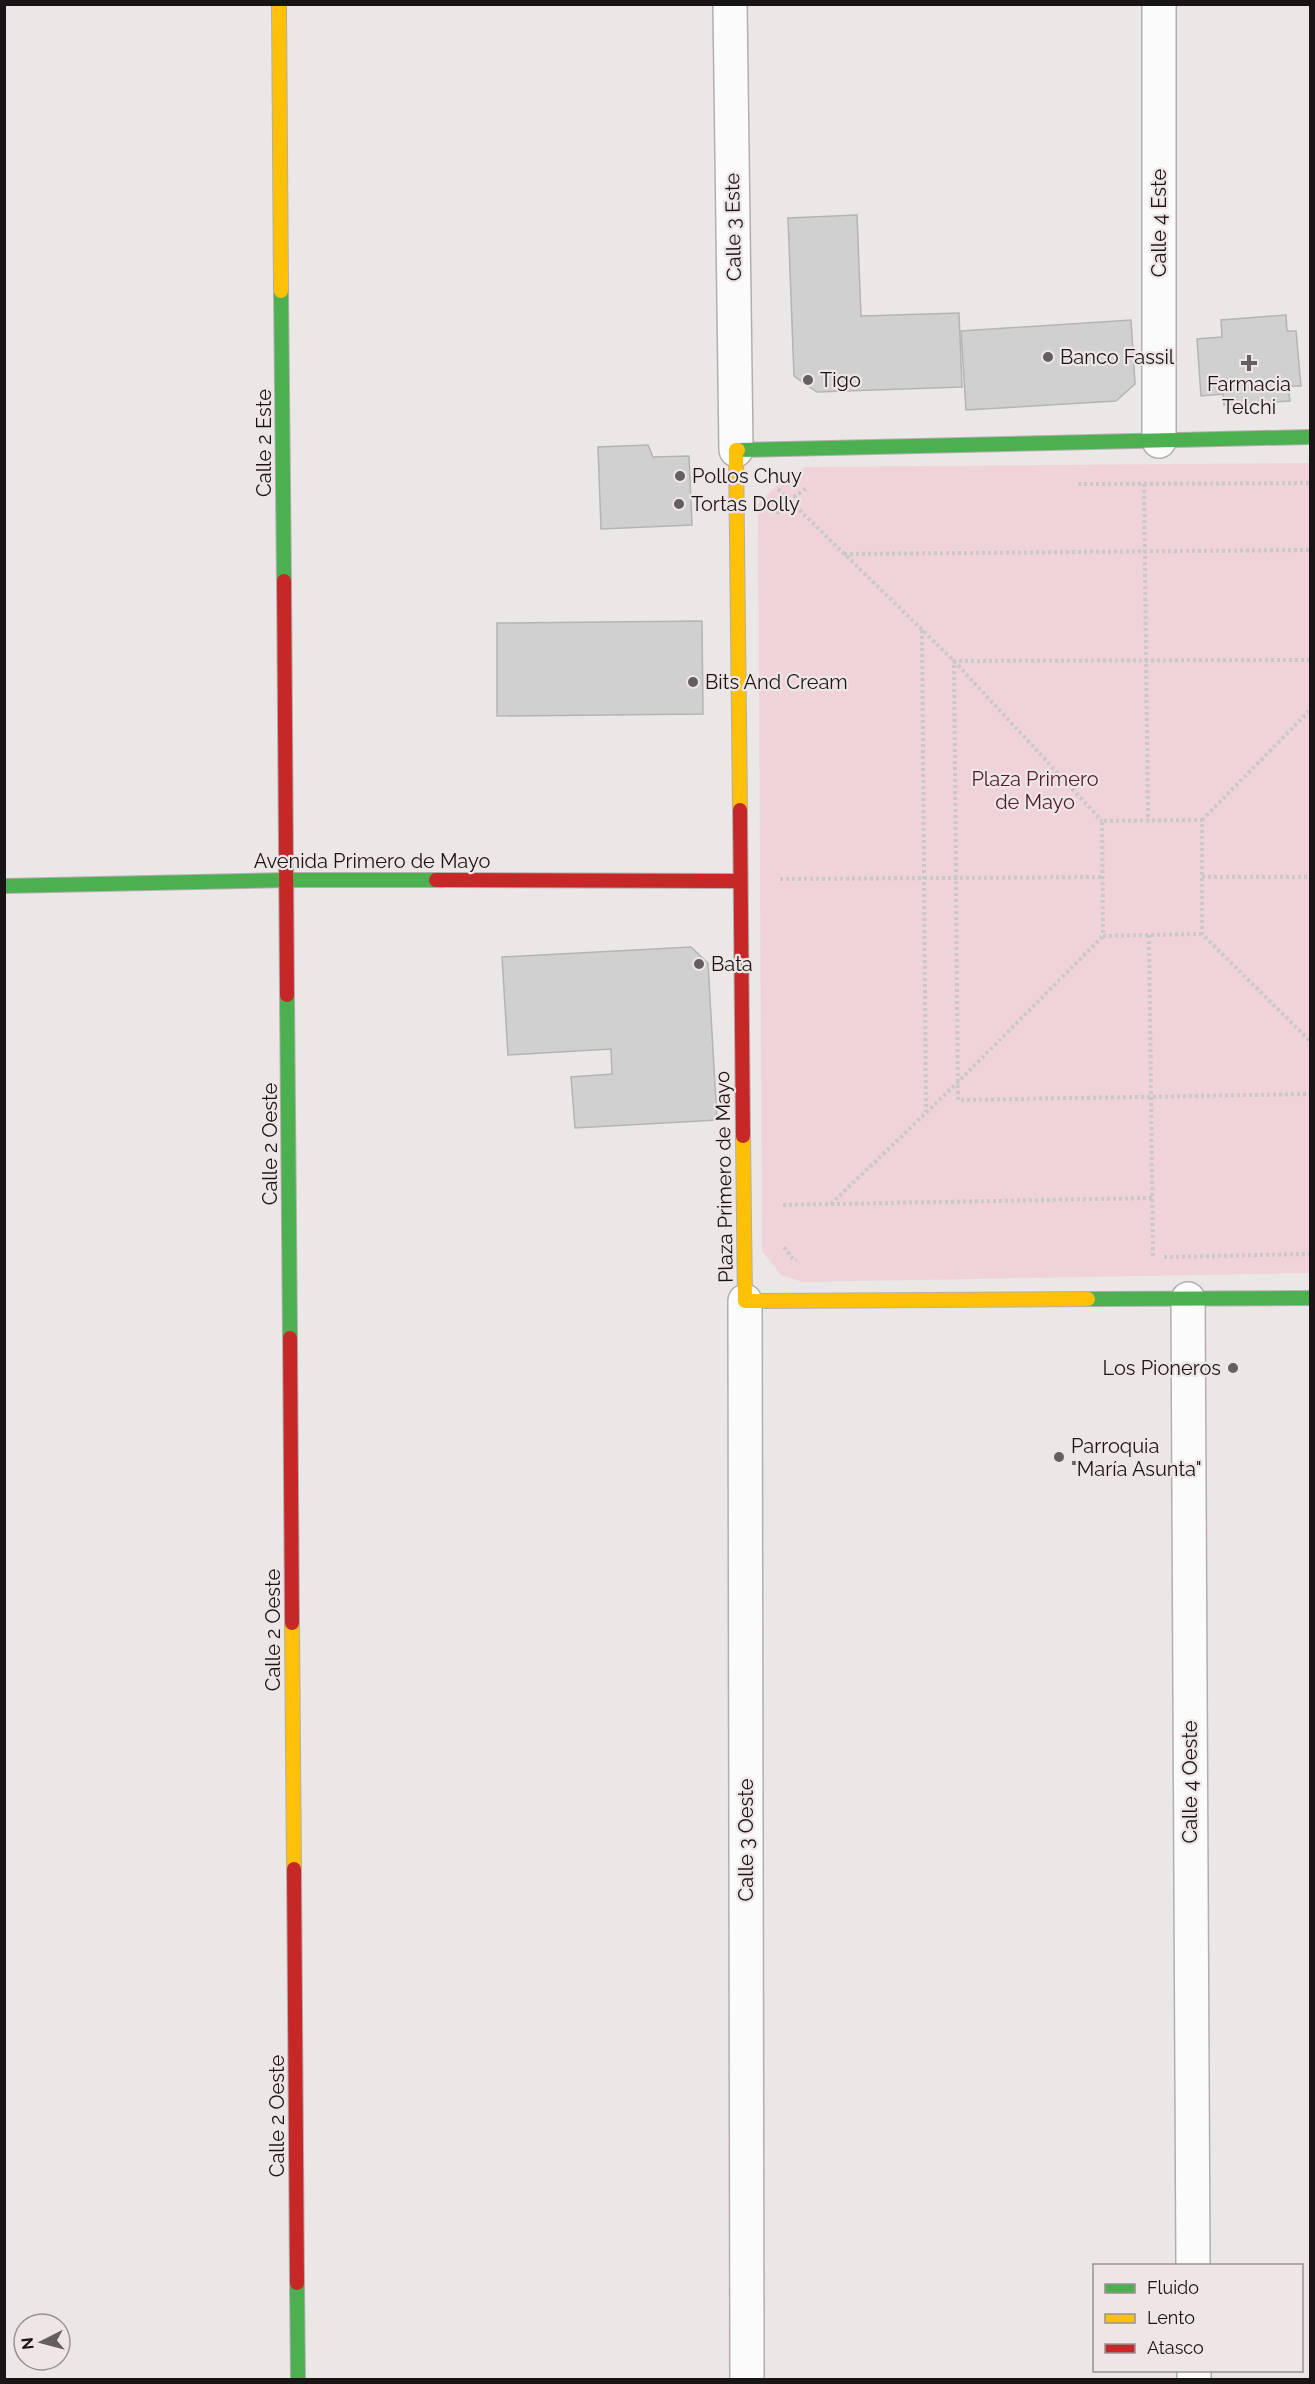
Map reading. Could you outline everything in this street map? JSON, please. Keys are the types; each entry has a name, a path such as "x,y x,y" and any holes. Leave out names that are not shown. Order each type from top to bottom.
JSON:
{"street":[{"name":"Calle 2 Este","path":"279,4 287,880"},
{"name":"Calle 3 Este","path":"730,4 736,450"},
{"name":"Calle 4 Este","path":"1159,4 1159,441"},
{"path":"736,450 1311,437"},
{"name":"Plaza Primero de Mayo","path":"736,450 745,1301 1311,1298"},
{"name":"Avenida Primero de Mayo","path":"4,886 287,880 740,881"},
{"name":"Calle 2 Oeste","path":"287,880 298,2379"},
{"name":"Calle 4 Oeste","path":"1188,1299 1193,2264"},
{"name":"Calle 3 Oeste","path":"745,1301 747,2379"}],"path":[{"path":"1072,484 1311,483"},
{"path":"1144,484 1148,821"},
{"path":"778,523 778,511 789,500 810,486"},
{"path":"789,500 954,661 1102,821 1103,936"},
{"path":"844,554 1311,549"},
{"path":"922,630 926,1112"},
{"path":"954,661 1311,660"},
{"path":"954,661 958,1100 1311,1094"},
{"path":"1102,821 1202,820 1311,710"},
{"path":"1202,820 1202,934 1311,1041"},
{"path":"740,881 1102,877"},
{"path":"1202,877 1311,877"},
{"path":"780,879 780,890"},
{"path":"831,1204 958,1082 1103,936 1202,934"},
{"path":"1149,935 1153,1257"},
{"path":"782,1215 782,1205 1152,1198"},
{"path":"782,1245 793,1259 800,1261"},
{"path":"1141,1257 1311,1254"}],"green space":[{"name":"Plaza Primero de Mayo","path":"1310,463 1310,1273 803,1282 781,1275 762,1251 758,504 776,486 804,467"}],"building":[{"path":"857,215 861,316 959,313 962,387 817,392 794,376 788,218"},
{"name":"Farmacia Telchi","path":"1286,315 1287,331 1296,331 1301,386 1288,386 1290,401 1224,405 1223,394 1201,396 1197,339 1222,337 1221,320"},
{"name":"Banco Fassil","path":"1131,320 1135,384 1116,401 966,410 961,331"},
{"path":"648,445 653,457 689,456 692,525 601,529 598,447"},
{"path":"702,621 703,714 497,716 497,623"},
{"path":"691,947 708,963 717,1120 575,1128 571,1077 612,1074 611,1049 508,1055 502,957"}],"traffic: fast":[{"path":"281,291 284,581"},
{"path":"738,450 1310,437"},
{"path":"4,886 287,880 436,880"},
{"path":"287,995 290,1338"},
{"path":"1088,1299 1310,1298"},
{"path":"297,2283 298,2380"}],"traffic: slow":[{"path":"279,4 281,291"},
{"path":"738,450 736,450 740,810"},
{"path":"743,1136 745,1301 1088,1299"},
{"path":"292,1623 294,1869"}],"traffic: jam":[{"path":"284,581 287,995"},
{"path":"740,810 743,1136"},
{"path":"436,880 740,881"},
{"path":"290,1338 292,1623"},
{"path":"294,1869 297,2283"}],"place":[{"name":"Banco Fassil","path":"1048,357"},
{"name":"Farmacia Telchi","path":"1249,363"},
{"name":"Tigo","path":"808,380"},
{"name":"Pollos Chuy","path":"680,476"},
{"name":"Tortas Dolly","path":"679,504"},
{"name":"Bits And Cream","path":"693,682"},
{"name":"Bata","path":"699,964"},
{"name":"Los Pioneros","path":"1233,1368"},
{"name":"Parroquia \"María Asunta\"","path":"1059,1457"}]}
